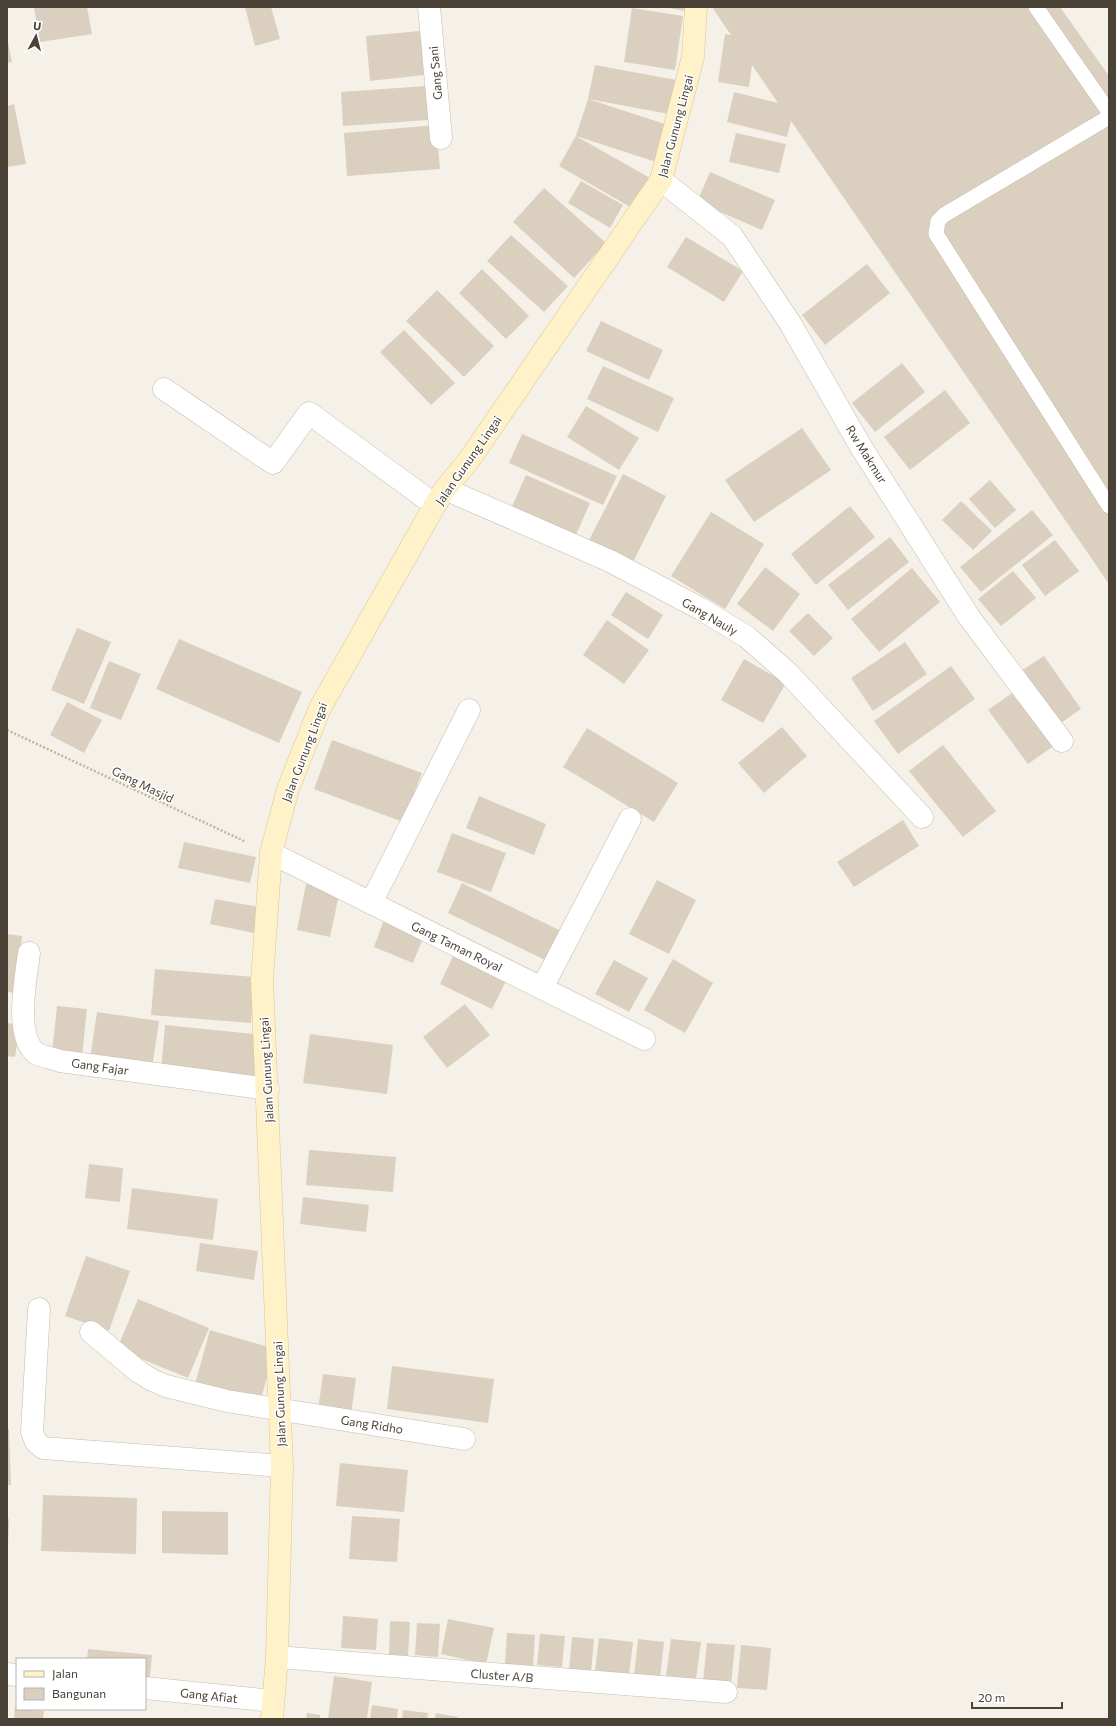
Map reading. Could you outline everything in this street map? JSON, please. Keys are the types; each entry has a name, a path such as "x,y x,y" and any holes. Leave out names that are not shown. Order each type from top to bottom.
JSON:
{"street":[{"name":"Gang Sani","path":"429,7 441,138"},
{"name":"Jalan Gunung Lingai","path":"273,1710 277,1657 282,1466 268,1089 262,980 271,853 288,789 320,708 440,497 469,460 661,180 693,57 696,7"},
{"name":"Rw Makmur","path":"661,180 732,236 790,323 861,447 970,617 1062,741"},
{"name":"Gang Nauly","path":"164,389 273,463 309,413 440,497 610,561 701,609 747,638 788,673 922,817"},
{"path":"371,903 469,710"},
{"path":"542,988 630,819"},
{"name":"Gang Taman Royal","path":"271,853 644,1039"},
{"name":"Gang Fajar","path":"29,953 23,1013 25,1036 36,1053 60,1061 268,1089"},
{"path":"39,1309 32,1432 36,1442 44,1448 282,1466"},
{"name":"Gang Ridho","path":"91,1332 139,1372 166,1386 227,1401 464,1439"},
{"name":"Cluster A/B","path":"277,1657 726,1692"},
{"name":"Gang Afiat","path":"146,1688 273,1710"}],"lane":[{"path":"1036,7 1109,112"},
{"path":"1109,117 944,215 938,221 936,234 1109,506"}],"path":[{"name":"Gang Masjid","path":"7,730 271,853"}],"building":[{"path":"34,7 87,7 92,34 40,42"},
{"path":"245,7 271,7 280,39 255,46"},
{"path":"663,7 686,7 686,11"},
{"path":"712,7 1060,7 1109,76 1109,584 791,121 787,137 727,122 734,92 778,103 752,65 749,87 718,82 725,34 731,35"},
{"path":"632,8 683,16 675,70 624,62"},
{"path":"420,31 424,75 370,81 366,36"},
{"path":"7,37 12,62 7,63"},
{"path":"595,65 676,80 669,114 588,99"},
{"path":"426,86 428,120 343,126 341,92"},
{"path":"588,99 671,126 659,163 576,136"},
{"path":"14,104 26,164 7,167 7,106"},
{"path":"436,125 440,169 347,176 344,133"},
{"path":"736,133 786,144 779,173 729,162"},
{"path":"576,136 650,178 632,208 559,166"},
{"path":"710,172 775,200 762,230 697,202"},
{"path":"581,181 623,205 610,228 568,203"},
{"path":"544,188 606,243 574,278 513,222"},
{"path":"511,235 568,286 544,312 487,261"},
{"path":"686,237 743,271 724,302 667,267"},
{"path":"867,264 890,293 825,345 802,315"},
{"path":"482,269 529,316 506,339 459,293"},
{"path":"437,290 494,346 464,377 406,321"},
{"path":"601,321 663,350 649,380 586,351"},
{"path":"404,330 455,383 431,405 380,352"},
{"path":"902,363 925,392 875,432 852,403"},
{"path":"603,366 674,398 658,432 587,399"},
{"path":"945,390 970,423 910,470 884,437"},
{"path":"586,406 639,438 619,470 567,437"},
{"path":"802,428 831,470 754,522 725,480"},
{"path":"522,434 617,476 603,505 509,463"},
{"path":"623,474 666,496 632,564 588,542"},
{"path":"526,475 590,503 575,537 511,509"},
{"path":"990,480 1016,510 995,528 969,499"},
{"path":"961,501 992,531 973,550 942,520"},
{"path":"850,506 875,537 816,585 791,554"},
{"path":"1032,510 1053,535 981,592 960,567"},
{"path":"711,512 764,544 725,609 671,576"},
{"path":"890,537 909,562 848,610 828,585"},
{"path":"1055,540 1079,571 1045,596 1022,565"},
{"path":"765,567 800,594 773,631 737,604"},
{"path":"912,568 940,602 879,652 851,619"},
{"path":"1013,571 1036,598 1001,626 978,599"},
{"path":"626,592 663,615 648,639 611,615"},
{"path":"808,613 833,638 814,656 789,631"},
{"path":"607,620 649,650 624,684 583,655"},
{"path":"77,628 111,642 84,704 51,690"},
{"path":"179,639 302,692 279,743 156,689"},
{"path":"905,642 927,674 873,711 851,678"},
{"path":"1044,656 1081,709 1055,727 1018,673"},
{"path":"744,659 786,683 763,723 721,700"},
{"path":"109,661 141,674 121,720 90,708"},
{"path":"951,666 975,699 898,754 874,721"},
{"path":"1015,691 1055,745 1028,764 988,710"},
{"path":"67,702 102,720 84,753 50,735"},
{"path":"782,727 807,756 764,793 738,763"},
{"path":"587,728 678,783 654,822 563,767"},
{"path":"332,740 422,773 403,822 314,789"},
{"path":"943,745 996,811 963,837 909,771"},
{"path":"479,796 546,824 534,855 466,828"},
{"path":"903,820 919,846 854,887 837,862"},
{"path":"452,833 506,853 491,892 437,872"},
{"path":"184,842 256,857 250,883 178,868"},
{"path":"657,880 696,900 669,954 629,934"},
{"path":"462,883 561,931 547,961 448,913"},
{"path":"306,884 340,890 330,937 297,930"},
{"path":"215,899 264,908 258,934 210,924"},
{"path":"385,917 425,933 413,963 374,947"},
{"path":"7,934 22,936 17,993 7,992"},
{"path":"455,952 508,977 492,1009 440,984"},
{"path":"673,959 713,983 685,1033 644,1010"},
{"path":"614,960 648,978 629,1012 595,994"},
{"path":"155,969 255,977 251,1023 151,1015"},
{"path":"465,1004 490,1035 447,1068 423,1037"},
{"path":"57,1006 87,1009 82,1056 52,1053"},
{"path":"97,1012 159,1021 152,1069 90,1059"},
{"path":"7,1023 20,1025 15,1057 7,1056"},
{"path":"165,1025 264,1035 260,1079 161,1070"},
{"path":"310,1034 393,1045 387,1094 303,1083"},
{"path":"309,1150 396,1157 393,1192 306,1185"},
{"path":"89,1164 123,1168 120,1202 85,1198"},
{"path":"132,1188 218,1199 213,1240 127,1229"},
{"path":"303,1197 369,1205 366,1232 300,1224"},
{"path":"200,1243 258,1251 254,1280 196,1271"},
{"path":"86,1256 130,1271 109,1331 65,1316"},
{"path":"138,1299 209,1328 188,1378 117,1349"},
{"path":"210,1330 275,1349 260,1402 195,1384"},
{"path":"392,1366 494,1379 488,1423 387,1409"},
{"path":"323,1374 356,1378 351,1415 318,1410"},
{"path":"7,1429 9,1429 11,1485 7,1485"},
{"path":"340,1463 408,1470 404,1512 336,1506"},
{"path":"43,1495 137,1498 136,1554 41,1551"},
{"path":"162,1511 228,1512 228,1555 162,1553"},
{"path":"352,1516 400,1519 397,1562 349,1559"},
{"path":"7,1519 9,1519 8,1549 7,1549"},
{"path":"343,1616 378,1619 376,1650 341,1648"},
{"path":"448,1619 494,1628 486,1664 441,1654"},
{"path":"390,1621 410,1622 408,1656 389,1655"},
{"path":"417,1623 440,1624 438,1657 415,1655"},
{"path":"507,1633 535,1635 533,1666 505,1664"},
{"path":"540,1634 565,1636 562,1667 537,1665"},
{"path":"572,1637 594,1639 591,1673 569,1671"},
{"path":"599,1638 633,1642 629,1675 595,1670"},
{"path":"638,1639 664,1642 660,1678 634,1676"},
{"path":"671,1639 701,1642 696,1679 666,1676"},
{"path":"707,1643 735,1645 731,1685 703,1682"},
{"path":"741,1645 771,1648 767,1690 737,1688"},
{"path":"88,1649 152,1655 149,1685 146,1684 146,1658 87,1658"},
{"path":"334,1676 372,1682 367,1719 328,1719"},
{"path":"372,1705 398,1709 397,1719 370,1719"},
{"path":"15,1707 16,1710 44,1711 43,1719 14,1719"},
{"path":"403,1710 428,1713 427,1719 402,1719"},
{"path":"307,1713 320,1715 320,1719 306,1719"},
{"path":"436,1713 458,1717 457,1719 435,1719"}]}
